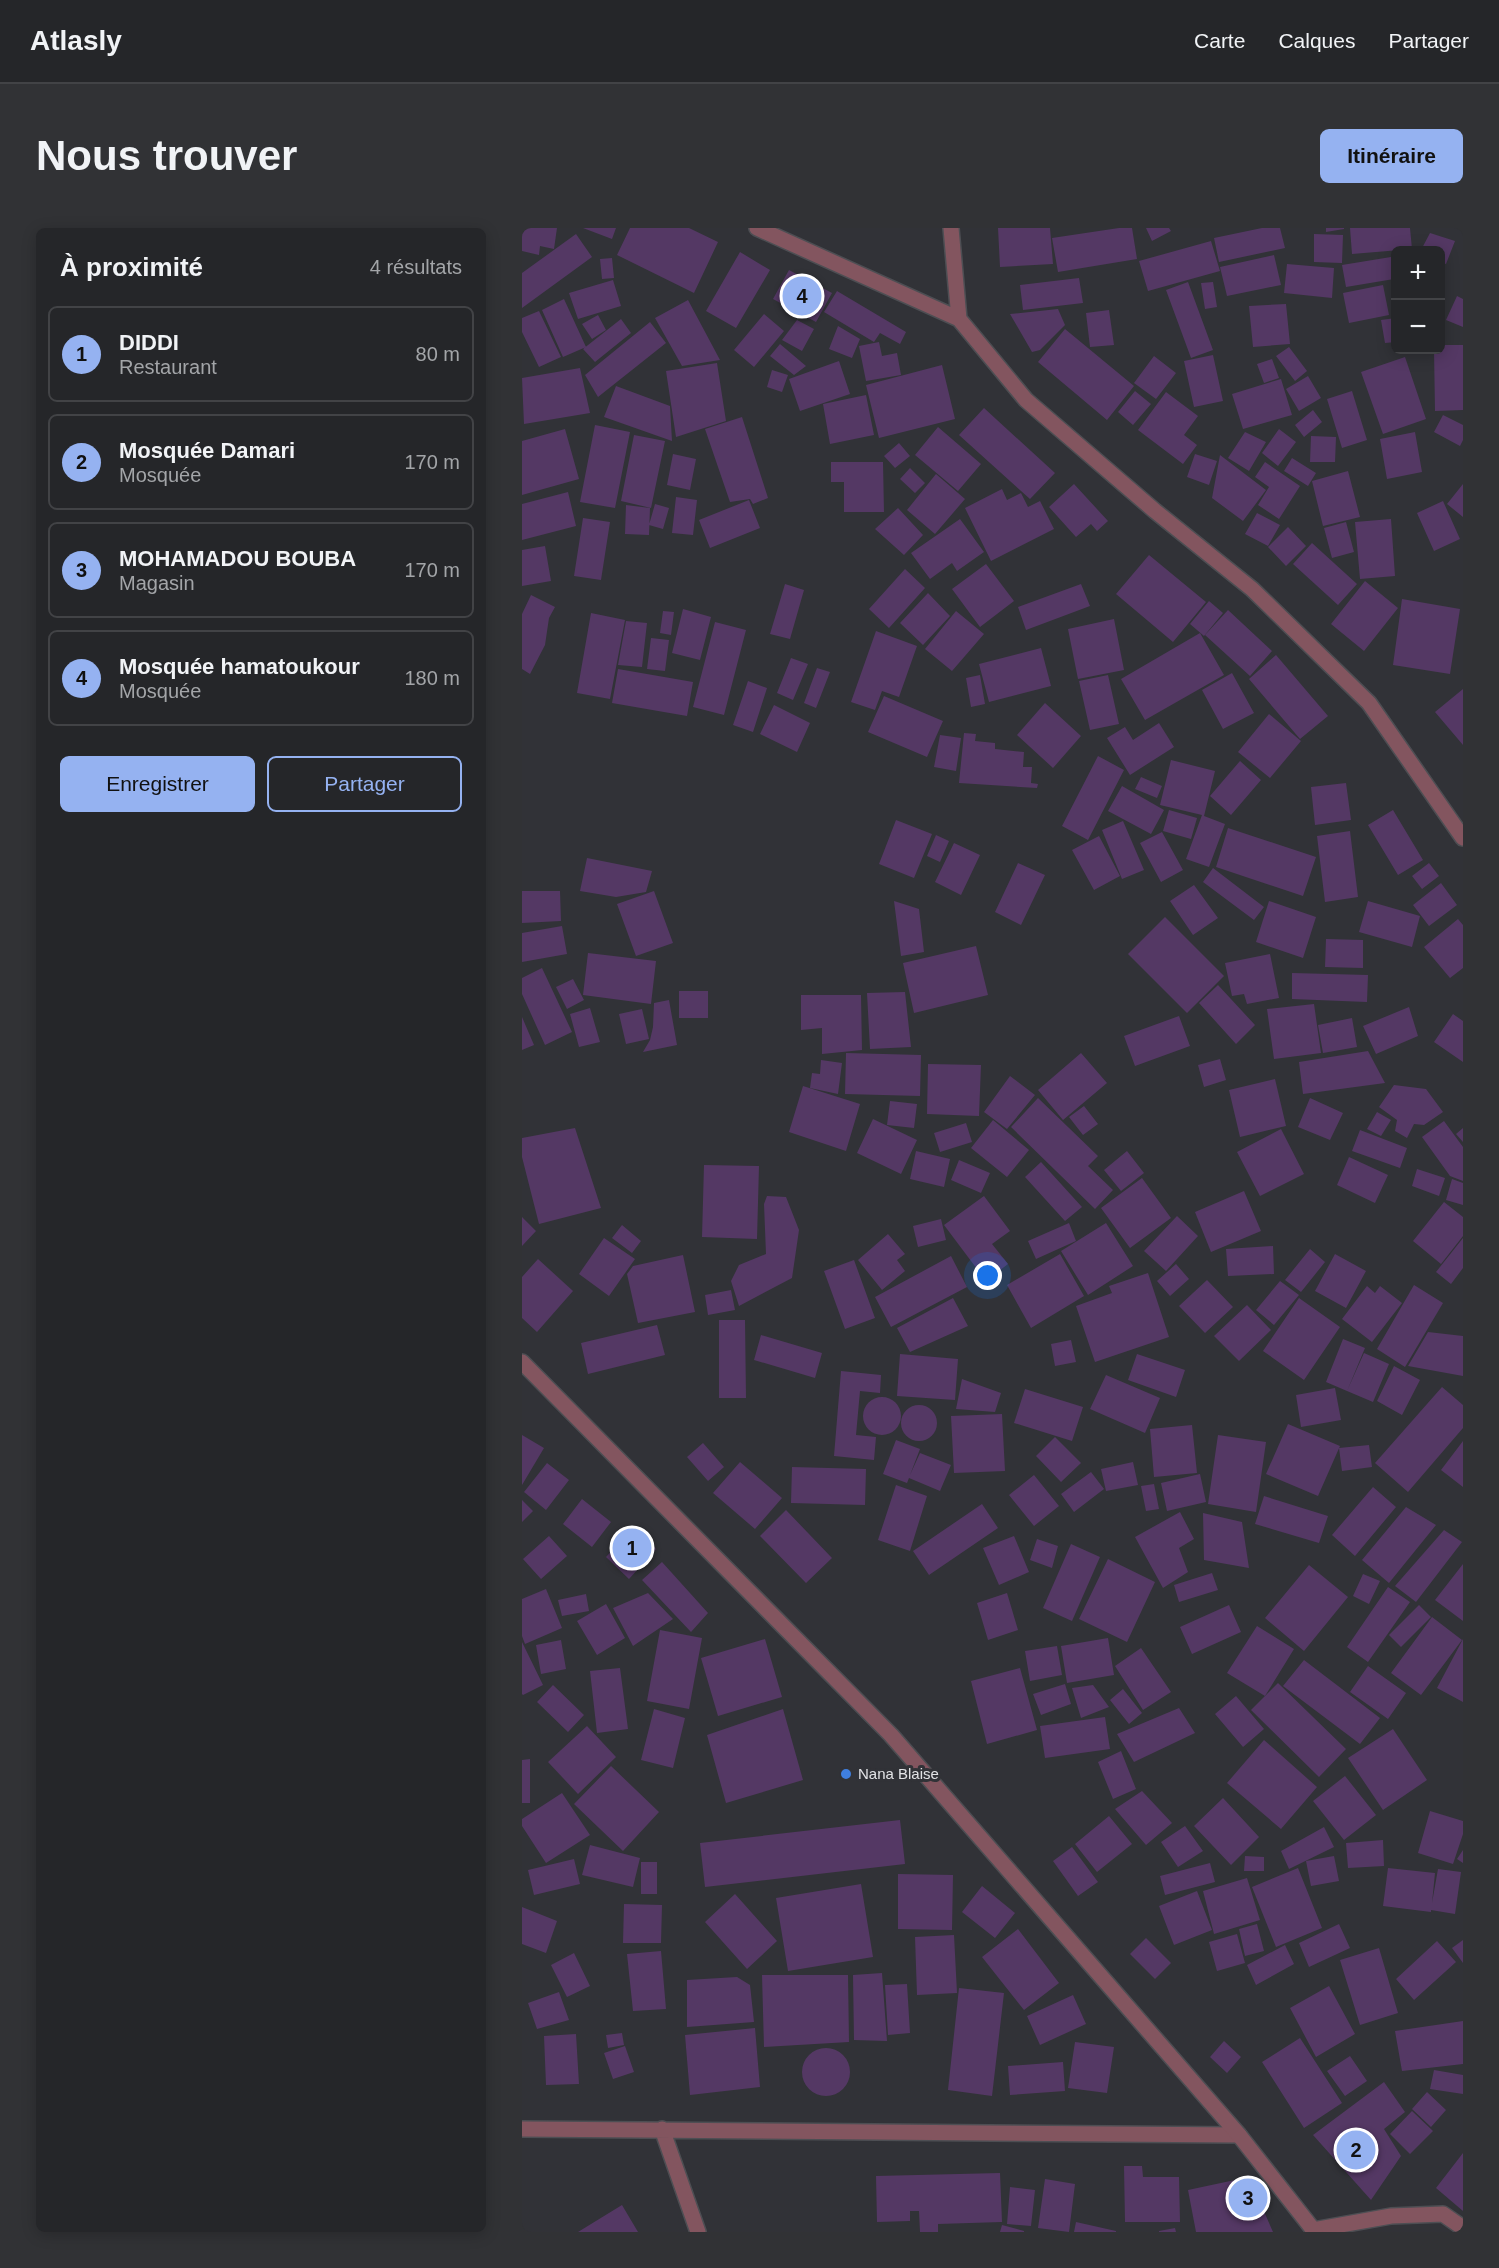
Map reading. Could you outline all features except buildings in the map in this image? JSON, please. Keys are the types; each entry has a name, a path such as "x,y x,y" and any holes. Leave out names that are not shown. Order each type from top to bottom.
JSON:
{"street":[{"path":"757,228 959,319 1026,400 1155,511 1252,589 1369,703 1463,838"},
{"path":"951,228 959,319"},
{"path":"522,1362 891,1735 1239,2135 1314,2231 1391,2216 1443,2214 1463,2228"},
{"path":"522,2129 1239,2135"},
{"path":"662,2129 698,2232"}],"place":[{"name":"Mosquée hamatoukour","path":"802,296"},
{"name":"DIDDI","path":"632,1548"},
{"name":"Nana Blaise","path":"846,1774"},
{"name":"Mosquée Damari","path":"1356,2150"},
{"name":"MOHAMADOU BOUBA","path":"1248,2198"}]}
